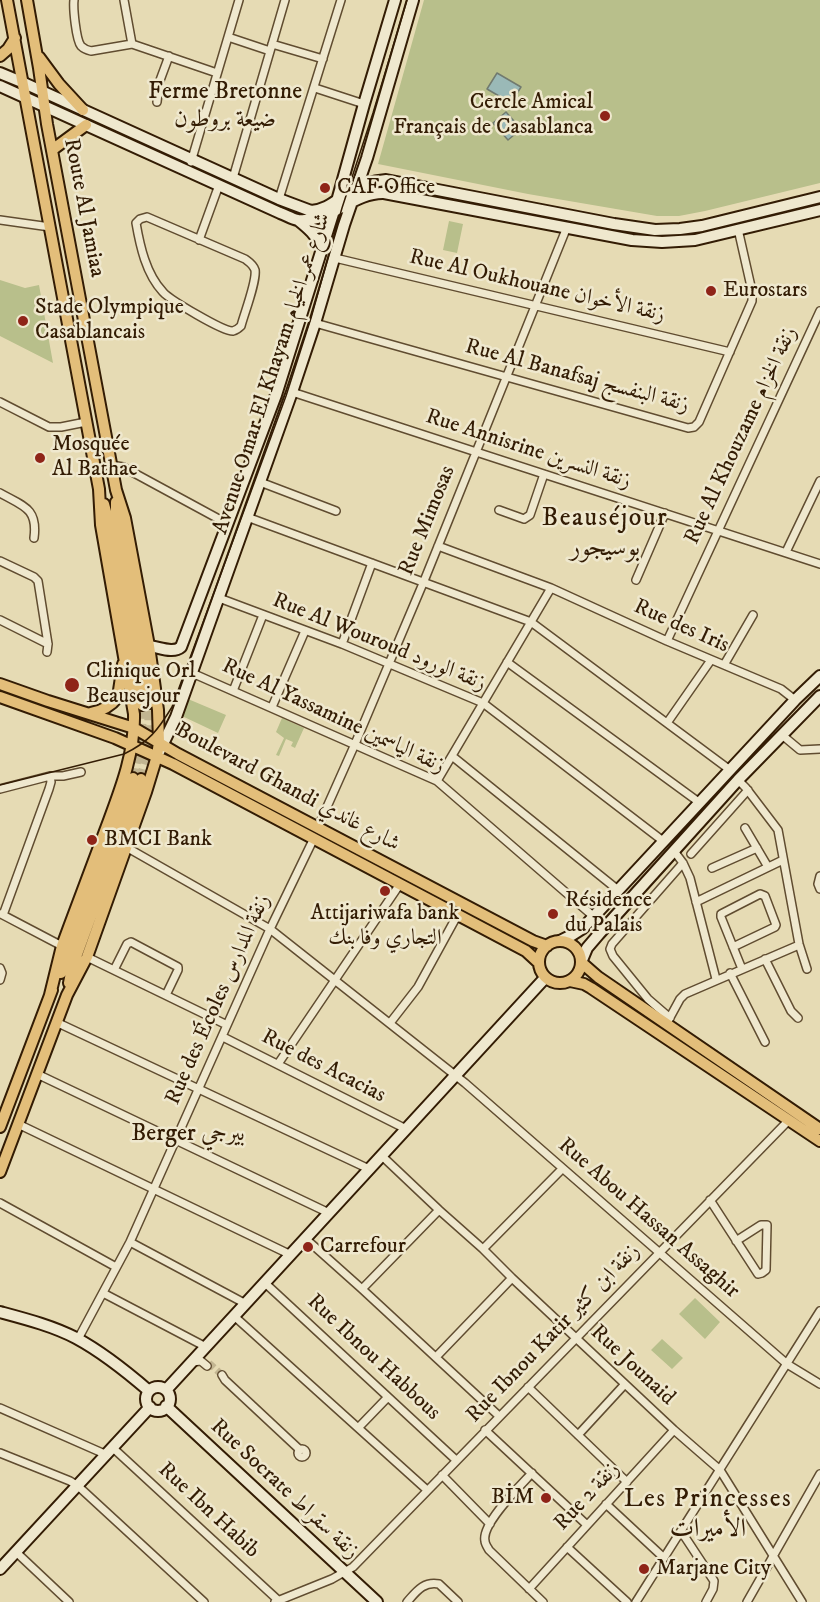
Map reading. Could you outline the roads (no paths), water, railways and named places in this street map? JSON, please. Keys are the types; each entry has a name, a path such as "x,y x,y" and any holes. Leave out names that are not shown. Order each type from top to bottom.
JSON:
{"main road":[{"name":"Route Al Jamiaa","path":"7,0 99,489 100,525 133,704 132,745 124,777 62,946 50,995"},
{"name":"Route Al Jamiaa","path":"27,0 44,106 116,490 125,518 149,646 160,743 146,792 87,957 67,995"},
{"name":"Avenue Omar El Khayam شارع عمر الخيام","path":"149,646 174,651 181,647 228,524 276,395 335,206 395,0"},
{"name":"Avenue Omar El Khayam شارع عمر الخيام","path":"160,743 176,717 292,392 351,202 367,158 413,0"},
{"path":"0,56 15,38"},
{"path":"37,53 82,110"},
{"path":"0,73 279,199 311,211 351,202 373,193 384,193 652,242 694,240 820,210"},
{"path":"0,86 280,213 298,219 314,218 335,206 357,188 386,180 655,230 702,226 820,197"},
{"path":"52,150 86,125"},
{"path":"367,158 373,172 386,180"},
{"path":"298,219 318,238 322,247"},
{"path":"99,489 109,523 146,704 116,519 116,490"},
{"path":"90,713 104,709 118,697 124,652"},
{"path":"820,676 578,932 548,946 541,953 539,963 545,978 558,984 570,981 578,975 587,948 594,938 738,780 820,696"},
{"name":"Boulevard Ghandi شارع غاندي","path":"0,684 134,728 400,884 526,951 539,963"},
{"name":"Boulevard Ghandi شارع غاندي","path":"0,697 157,756 532,941 548,946"},
{"path":"0,1127 3,1110 63,968 137,779 72,968 67,995 0,1172"},
{"path":"560,941 575,947 582,961 598,977 668,1022 820,1128"},
{"path":"166,1390 382,1156 452,1072 545,978"},
{"path":"570,981 591,988 820,1142"},
{"path":"0,1312 78,1339 114,1363 149,1391"},
{"path":"157,1387 166,1390 169,1398 166,1406 158,1410 150,1407 146,1400 149,1391 157,1387"},
{"name":"Rue Socrate زنقة سقراط","path":"166,1406 376,1602"},
{"path":"0,1569 150,1407"}],"street":[{"path":"74,0 81,46 91,51 132,44 217,73"},
{"path":"124,0 132,44"},
{"path":"188,171 239,0"},
{"path":"233,178 285,0"},
{"path":"279,199 341,0"},
{"path":"228,37 323,59"},
{"path":"157,102 159,83 170,56"},
{"path":"315,88 364,104"},
{"path":"199,240 219,185"},
{"path":"147,217 199,240 250,262 255,270 241,326 233,331 218,326 163,292 148,267 136,223 147,217"},
{"path":"0,220 50,227"},
{"name":"Rue Mimosas","path":"316,833 424,581 567,227"},
{"name":"Rue Al Banafsaj زنقة البنفسج","path":"315,323 691,428 699,422 753,296 738,230"},
{"name":"Rue Al Oukhouane زنقة الأخوان","path":"335,258 730,352"},
{"name":"Rue Al Khouzame زنقة الخزام","path":"667,641 820,311"},
{"name":"Rue Annisrine زنقة النسرين","path":"292,392 820,564"},
{"path":"0,402 49,427 86,422"},
{"path":"112,468 123,467 228,524"},
{"path":"499,510 524,519 528,517 544,474"},
{"path":"786,552 820,481"},
{"path":"260,482 336,511"},
{"path":"0,493 33,515 36,526 34,538"},
{"path":"636,580 665,513"},
{"path":"247,517 531,622 730,770"},
{"name":"Rue des Iris","path":"438,546 550,588 781,689 795,700"},
{"path":"0,561 38,581 48,644 47,652"},
{"path":"342,645 372,563"},
{"path":"437,781 550,588"},
{"name":"Rue Al Wouroud زنقة الورود","path":"219,598 483,703 663,841"},
{"path":"233,692 263,615"},
{"path":"724,665 753,615"},
{"path":"0,620 48,644"},
{"path":"272,707 304,631"},
{"path":"667,723 711,660"},
{"path":"507,662 700,803"},
{"name":"Rue Al Yassamine زنقة الياسمين","path":"192,673 437,781 593,916"},
{"path":"782,735 801,750 820,749"},
{"path":"452,756 618,890"},
{"path":"0,789 50,776 81,772"},
{"path":"50,776 49,789 1,914 62,946"},
{"path":"738,780 778,830 799,945 807,969"},
{"path":"691,854 748,790"},
{"path":"745,828 768,867"},
{"name":"Rue des Écoles زنقة المدارس","path":"78,1339 130,1242 270,929 316,833"},
{"name":"Rue Abou Hassan Assaghir","path":"126,847 270,929 452,1072 787,1364 820,1384"},
{"path":"712,868 757,848"},
{"path":"674,851 690,878 716,979"},
{"path":"696,902 783,860"},
{"path":"683,863 610,949 613,956 668,1022 685,994 799,945"},
{"path":"820,876 818,884 820,889"},
{"path":"278,1064 400,884"},
{"path":"733,947 775,927 763,894 721,914 733,947 742,969"},
{"path":"390,1023 418,987 458,914"},
{"path":"114,970 127,944 131,942 178,967 166,995"},
{"path":"87,957 227,1025"},
{"path":"765,959 790,1011 798,1018"},
{"path":"0,968 2,973 0,980"},
{"path":"730,974 765,1042"},
{"path":"56,1022 369,1169"},
{"name":"Rue des Acacias","path":"223,1037 406,1129"},
{"path":"37,1074 329,1213"},
{"name":"Rue Ibnou Katir زنقة ابن كثير","path":"345,1573 788,1120"},
{"path":"18,1124 291,1255"},
{"name":"Rue Jounaid","path":"382,1156 674,1430 720,1470 802,1602"},
{"path":"483,1249 562,1169"},
{"path":"710,1200 736,1241 759,1274 764,1272 766,1269 766,1225 761,1225 736,1241"},
{"path":"0,1203 116,1267"},
{"path":"362,1289 439,1210"},
{"path":"306,1239 499,1416"},
{"path":"130,1242 246,1304"},
{"path":"436,1357 512,1278"},
{"name":"Rue Ibnou Habbous","path":"265,1283 456,1460"},
{"path":"103,1293 205,1348 208,1365 201,1361 192,1362"},
{"path":"636,1602 820,1311"},
{"path":"234,1316 427,1490"},
{"path":"222,1378 300,1450"},
{"path":"578,1435 625,1384"},
{"path":"528,1388 627,1482"},
{"path":"359,1427 388,1397"},
{"name":"Rue Ibn Habib","path":"0,1408 110,1451 277,1601"},
{"path":"485,1430 587,1525"},
{"name":"Rue 2 زنقة","path":"529,1589 674,1430"},
{"path":"0,1453 78,1486 204,1602"},
{"path":"532,1473 498,1511 484,1538 487,1547 543,1602"},
{"path":"747,1602 820,1474"},
{"path":"442,1475 490,1524"},
{"path":"606,1504 664,1558"},
{"path":"681,1531 714,1581 713,1589 705,1602"},
{"path":"567,1547 627,1602"},
{"path":"16,1552 69,1602"},
{"path":"277,1601 345,1573"},
{"path":"407,1602 422,1586 435,1583 458,1602"}],"water":[{"path":"497,73 521,87 511,103 487,89"},
{"path":"506,112 521,129 508,140 493,123"}],"tunnel":[{"path":"141,779 150,747 149,703"},
{"path":"133,778 141,735 142,705"},
{"path":"209,1363 222,1375"}],"tram line":[{"path":"0,785 124,754 152,735 172,707 286,396 407,0"}],"place":[{"name":"Cercle Amical Français de Casablanca","path":"605,116"},
{"name":"CAF Office","path":"325,188"},
{"name":"Eurostars","path":"711,291"},
{"name":"Stade Olympique Casablancais","path":"23,321"},
{"name":"Mosquée Al Bathae","path":"40,458"},
{"name":"Clinique Orl Beausejour","path":"72,685"},
{"name":"BMCI Bank","path":"92,840"},
{"name":"Attijariwafa bank التجاري وفا بنك","path":"385,891"},
{"name":"Résidence du Palais","path":"553,914"},
{"name":"Carrefour","path":"308,1247"},
{"name":"BİM","path":"546,1498"},
{"name":"Marjane City","path":"644,1569"}],"district":[{"name":"Ferme Bretonne ضيعة بروطون","path":"225,107"},
{"name":"Beauséjour بوسيجور","path":"605,535"},
{"name":"Berger بيرجي","path":"188,1135"},
{"name":"Les Princesses الأميرات","path":"708,1516"}]}
